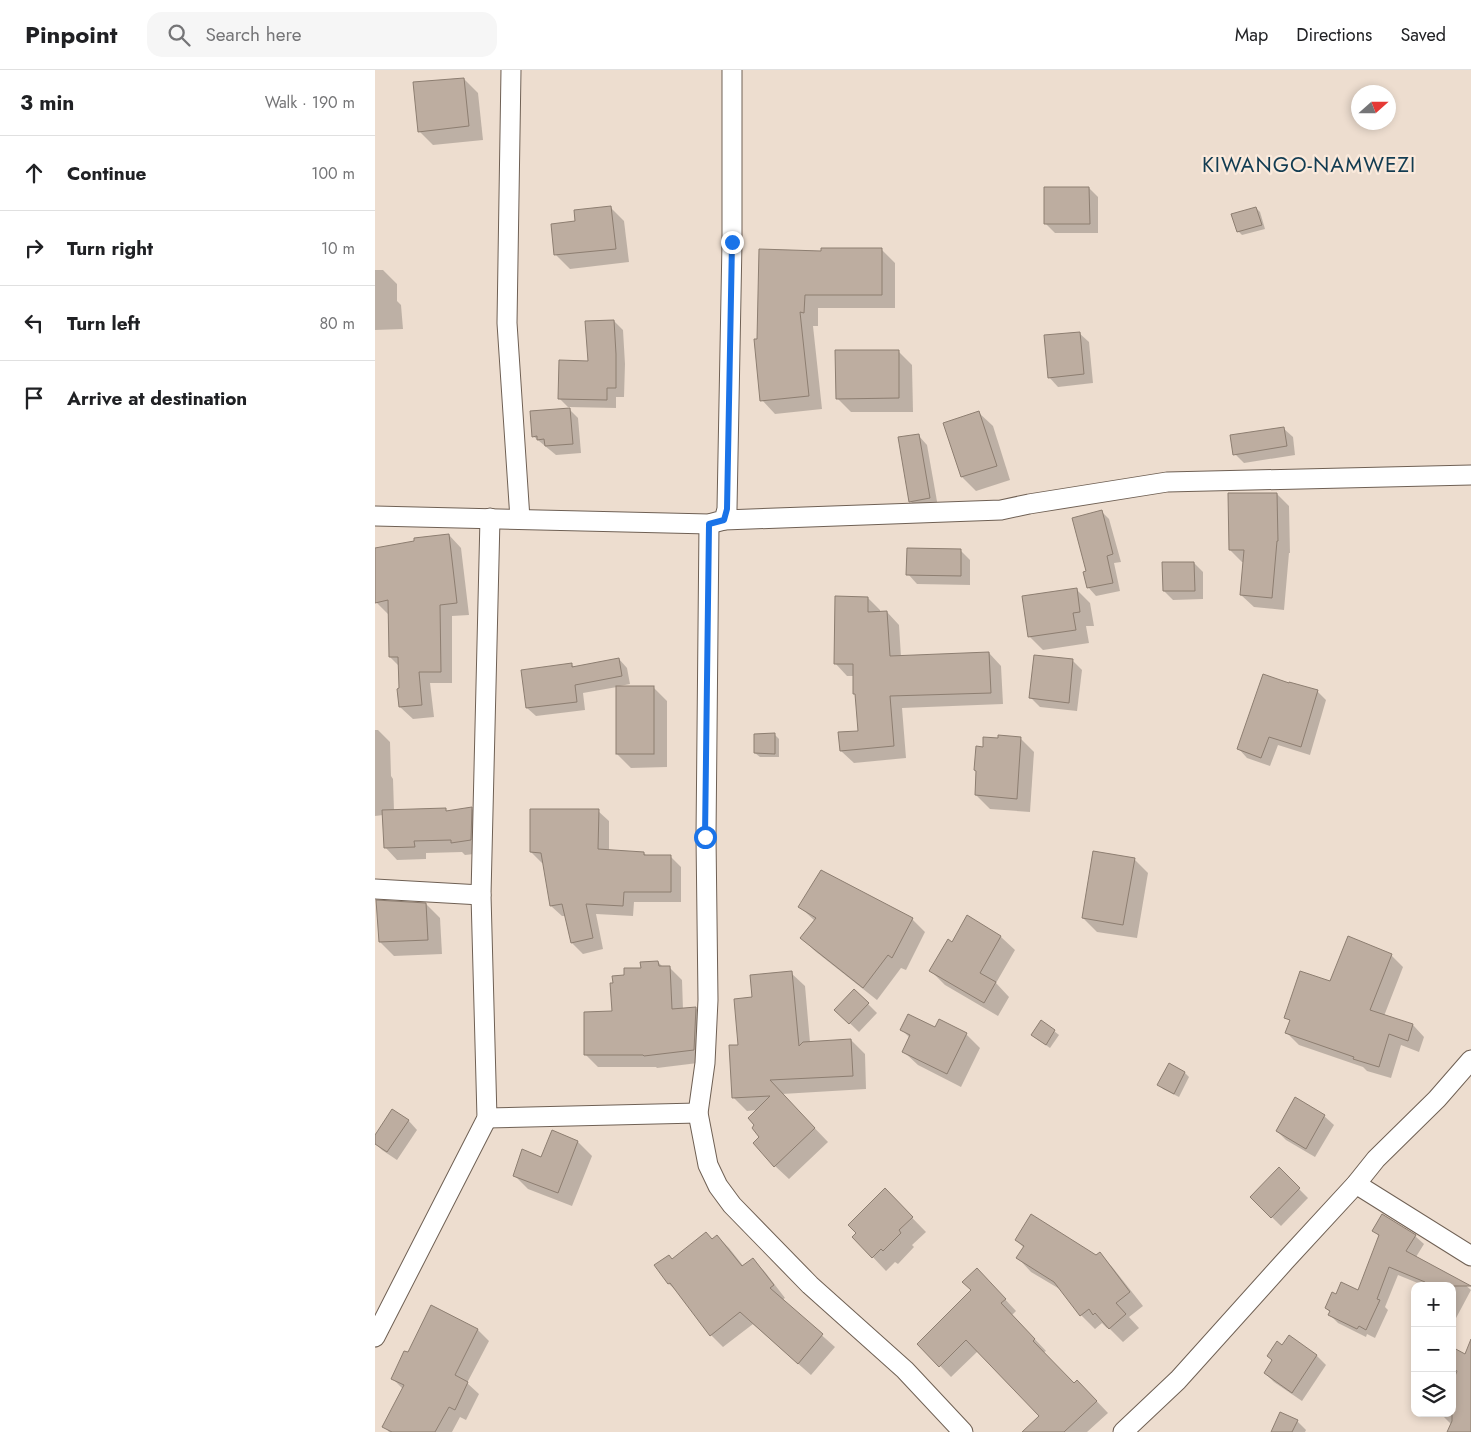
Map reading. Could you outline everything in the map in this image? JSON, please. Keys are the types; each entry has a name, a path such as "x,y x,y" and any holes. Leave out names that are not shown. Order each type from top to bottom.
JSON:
{"street":[{"path":"511,70 507,323 520,519"},
{"path":"732,70 732,272 727,509 716,522 705,837 708,1000 705,1063 698,1113 708,1165 718,1186 732,1205 810,1285 905,1370 963,1432"},
{"path":"375,516 716,522 1001,510 1167,482 1471,475"},
{"path":"375,1337 487,1118 481,895 490,518"},
{"path":"375,889 481,895"},
{"path":"1131,1430 1356,1184 1376,1159 1437,1099 1471,1060"},
{"path":"487,1118 698,1113"},
{"path":"1356,1184 1471,1256"}],"building":[{"path":"464,78 469,126 418,132 413,82"},
{"path":"1044,187 1089,187 1090,224 1044,224"},
{"path":"611,206 616,249 554,255 551,224 575,221 574,210"},
{"path":"1256,207 1262,225 1237,232 1231,214"},
{"path":"821,248 882,248 882,295 805,295 804,313 800,312 809,396 760,401 754,339 757,339 759,249 821,251"},
{"path":"614,320 616,388 607,388 607,400 558,399 559,360 588,361 585,321"},
{"path":"1080,332 1084,374 1048,378 1044,335"},
{"path":"835,350 899,350 899,398 836,399"},
{"path":"570,408 573,444 545,446 544,439 537,440 537,436 532,437 530,411"},
{"path":"979,411 997,466 961,477 943,423"},
{"path":"1284,427 1287,446 1233,455 1230,435"},
{"path":"919,434 930,498 909,502 898,437"},
{"path":"1228,493 1277,493 1278,541 1272,598 1240,595 1244,550 1229,550"},
{"path":"1102,510 1113,554 1107,556 1113,583 1087,588 1083,572 1086,571 1072,518"},
{"path":"449,534 457,603 440,605 441,672 419,672 422,705 399,707 397,689 399,688 398,657 389,657 388,600 375,603 375,548 414,541 414,538"},
{"path":"907,548 961,549 961,576 906,575"},
{"path":"1162,562 1194,562 1195,591 1163,591"},
{"path":"1077,588 1080,612 1073,613 1076,630 1028,637 1022,596"},
{"path":"835,596 868,597 868,612 887,611 890,656 989,652 991,693 890,696 894,746 840,751 838,732 858,731 855,694 853,694 853,664 834,664"},
{"path":"1034,655 1073,659 1069,703 1029,698"},
{"path":"619,658 622,676 575,685 577,702 526,708 521,670 572,663 572,667"},
{"path":"1263,674 1318,690 1301,747 1269,737 1261,758 1237,749"},
{"path":"616,686 654,686 654,754 616,754"},
{"path":"775,733 775,754 754,753 754,734"},
{"path":"998,735 1021,737 1017,799 975,795 976,771 974,770 976,746 983,747 983,737 998,738"},
{"path":"472,807 471,840 451,843 451,840 414,841 415,847 384,848 382,810 446,808 446,811"},
{"path":"530,809 599,809 598,849 644,852 644,855 671,855 671,892 624,892 623,906 586,904 593,938 571,943 562,904 550,906 541,853 530,852"},
{"path":"1093,851 1135,858 1123,925 1082,918"},
{"path":"821,870 913,918 892,958 888,955 863,988 800,938 816,918 798,907"},
{"path":"376,900 426,903 428,940 379,942"},
{"path":"967,915 1001,936 980,973 996,982 984,1003 929,971 948,939 952,942"},
{"path":"1348,936 1392,954 1370,1010 1413,1024 1408,1041 1389,1034 1379,1067 1285,1033 1290,1020 1284,1018 1300,971 1330,981"},
{"path":"658,961 659,966 670,966 672,1009 696,1007 694,1050 644,1056 584,1055 584,1012 612,1011 610,983 613,983 612,976 624,975 624,968 641,968 640,962"},
{"path":"792,971 799,1046 803,1042 851,1039 853,1076 770,1080 815,1128 774,1167 753,1143 759,1137 752,1128 754,1125 748,1118 770,1096 732,1098 729,1045 738,1045 734,999 752,997 750,975"},
{"path":"854,989 869,1003 849,1024 834,1010"},
{"path":"908,1014 935,1027 939,1019 967,1033 947,1074 902,1052 910,1035 900,1030"},
{"path":"1041,1020 1055,1030 1046,1045 1031,1035"},
{"path":"1169,1063 1185,1072 1174,1094 1157,1085"},
{"path":"1295,1097 1325,1115 1306,1149 1276,1131"},
{"path":"392,1109 409,1120 387,1152 375,1144 375,1135"},
{"path":"552,1130 578,1141 558,1193 513,1176 522,1149 541,1157"},
{"path":"1279,1167 1300,1188 1271,1218 1250,1197"},
{"path":"885,1188 913,1217 899,1230 901,1233 883,1251 881,1249 872,1258 852,1237 856,1233 848,1225"},
{"path":"1031,1214 1096,1255 1100,1252 1130,1292 1116,1303 1126,1314 1109,1329 1089,1309 1080,1316 1054,1282 1016,1258 1024,1246 1015,1240"},
{"path":"1382,1214 1416,1235 1406,1251 1471,1286 1456,1286 1456,1282 1425,1282 1389,1267 1377,1299 1380,1300 1366,1330 1359,1326 1357,1329 1328,1315 1330,1311 1325,1308 1332,1292 1336,1294 1341,1282 1358,1290 1379,1235 1372,1231"},
{"path":"706,1232 712,1239 717,1235 742,1266 753,1258 774,1285 770,1288 823,1334 798,1364 740,1312 710,1336 654,1265 669,1255 672,1259"},
{"path":"977,1268 1006,1299 1001,1303 1035,1339 1033,1341 1074,1383 1077,1380 1097,1401 1064,1432 1022,1432 1039,1416 966,1340 939,1367 917,1344 971,1290 962,1282"},
{"path":"431,1305 478,1329 455,1375 468,1382 455,1410 449,1407 435,1432 392,1432 382,1427 404,1385 391,1379 404,1351 408,1352"},
{"path":"1289,1335 1317,1355 1292,1393 1264,1373 1272,1360 1267,1356 1277,1341 1282,1345"},
{"path":"1471,1339 1471,1432 1447,1432 1452,1417 1456,1417 1456,1349 1465,1354"},
{"path":"1280,1412 1298,1420 1292,1432 1271,1432"}],"district":[{"name":"KIWANGO-NAMWEZI","path":"1309,165"}],"route":[{"path":"705,837 709,524 724,520 727,509 732,242"}]}
